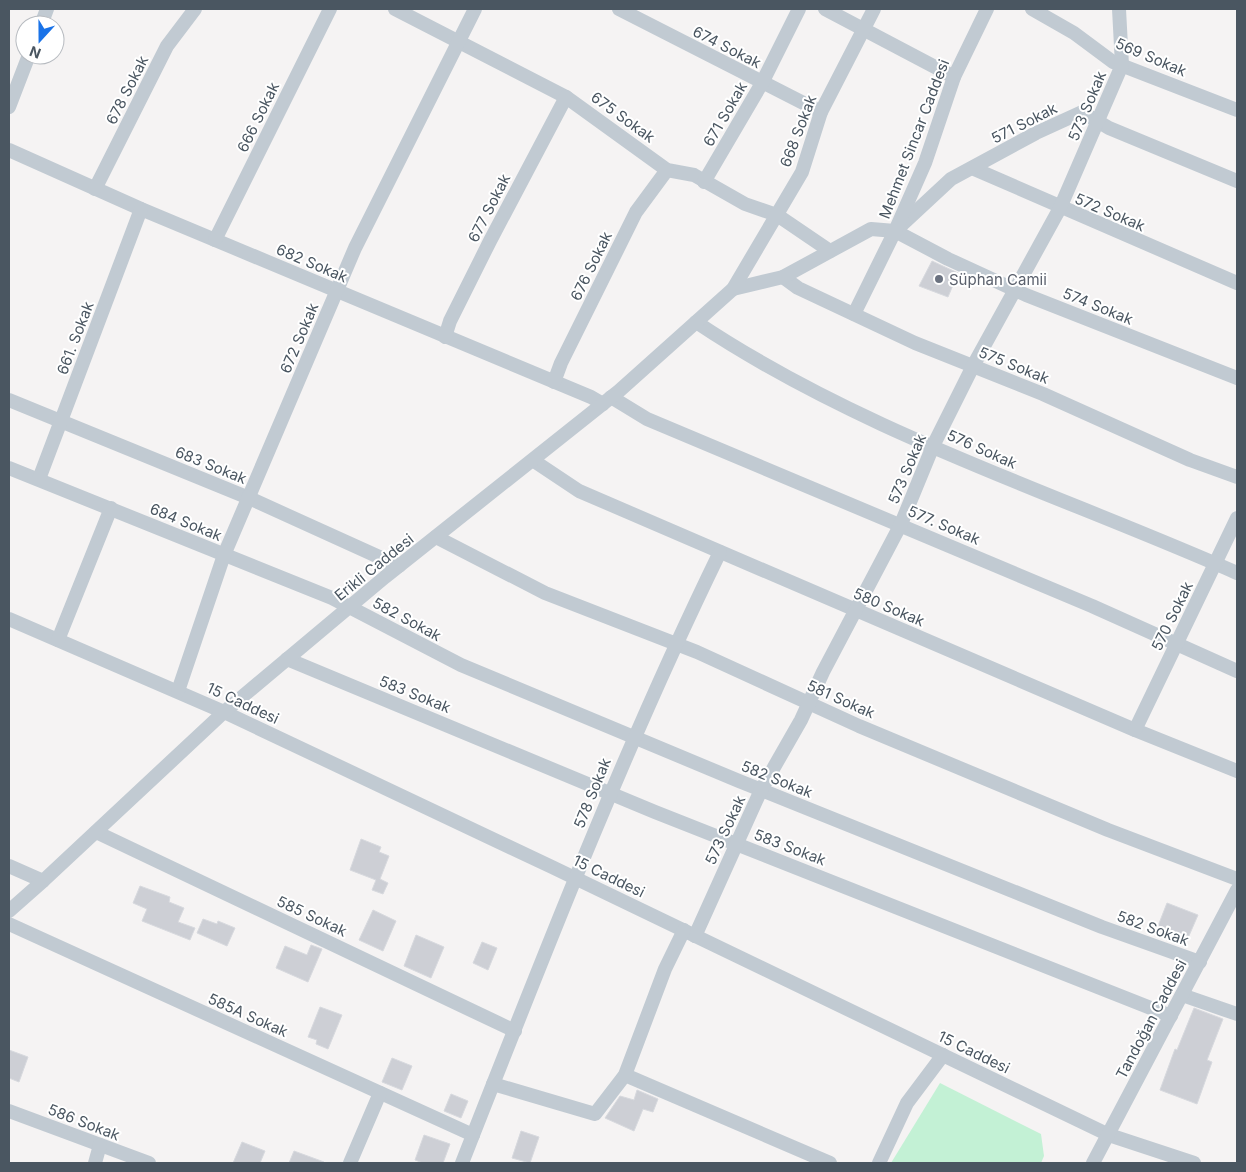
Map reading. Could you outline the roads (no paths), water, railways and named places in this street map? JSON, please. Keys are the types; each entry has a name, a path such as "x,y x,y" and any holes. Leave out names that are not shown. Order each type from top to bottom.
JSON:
{"street":[{"name":"678 Sokak","path":"95,189 168,46 196,9"},
{"name":"666 Sokak","path":"215,240 330,9"},
{"name":"675 Sokak","path":"395,9 566,96 667,170 694,176 745,204 777,215 830,251"},
{"name":"672 Sokak","path":"178,692 224,555 355,248 476,9"},
{"name":"674 Sokak","path":"619,9 821,112"},
{"name":"671 Sokak","path":"704,182 762,83 799,9"},
{"path":"825,9 954,77"},
{"name":"668 Sokak","path":"733,289 802,172 821,112 874,9"},
{"name":"Mehmet Sincar Caddesi","path":"733,289 783,277 872,229 896,231 925,163 954,77 988,9"},
{"name":"569 Sokak","path":"1032,9 1074,32 1113,62 1237,110"},
{"name":"573 Sokak","path":"494,1084 595,1114 625,1075 665,969 689,933 736,844 761,790 810,703 823,672 901,524 933,446 972,366 1016,291 1060,208 1122,65 1119,9"},
{"path":"9,107 25,65"},
{"name":"677 Sokak","path":"446,337 450,321 566,96"},
{"name":"571 Sokak","path":"896,231 952,179 1036,133 1082,112 1109,128 1237,181"},
{"name":"682 Sokak","path":"9,150 141,209 554,382 607,401"},
{"name":"572 Sokak","path":"972,168 1060,208 1237,283"},
{"name":"676 Sokak","path":"554,382 561,362 636,212 667,170"},
{"name":"661. Sokak","path":"39,479 59,421 90,348 141,209"},
{"path":"854,314 896,231"},
{"name":"574 Sokak","path":"896,231 948,259 1016,291 1237,378"},
{"name":"575 Sokak","path":"783,277 798,288 915,344 1043,394 1190,460 1237,477"},
{"name":"Erikli Caddesi","path":"9,911 44,881 224,712 399,566 534,461 607,401 733,289"},
{"name":"576 Sokak","path":"696,322 745,355 872,419 1036,491 1237,572"},
{"name":"683 Sokak","path":"9,400 249,498 399,566"},
{"name":"577. Sokak","path":"607,401 901,524 1237,671"},
{"name":"580 Sokak","path":"534,461 579,491 1135,730 1237,771"},
{"name":"684 Sokak","path":"9,468 351,606"},
{"path":"58,640 111,508"},
{"name":"570 Sokak","path":"1135,730 1237,518"},
{"name":"581 Sokak","path":"436,537 545,593 675,644 1108,830 1237,880"},
{"name":"578 Sokak","path":"462,1163 609,793 675,644 720,552"},
{"name":"582 Sokak","path":"351,606 389,629 461,665 761,790 1102,927 1200,962"},
{"name":"15 Caddesi","path":"9,619 224,712 575,878 1109,1135 1194,1163"},
{"name":"583 Sokak","path":"287,659 609,793 1171,1016"},
{"name":"585 Sokak","path":"96,832 515,1030"},
{"path":"9,866 44,881"},
{"name":"Tandoğan Caddesi","path":"1094,1163 1236,896"},
{"name":"585A Sokak","path":"9,924 474,1135"},
{"path":"1182,995 1237,1014"},
{"path":"879,1163 907,1102 943,1055"},
{"path":"625,1075 830,1163"},
{"path":"350,1163 380,1093"},
{"name":"586 Sokak","path":"9,1111 149,1163"},
{"path":"95,1163 100,1145"}],"place":[{"name":"Süphan Camii","path":"939,279"}]}
